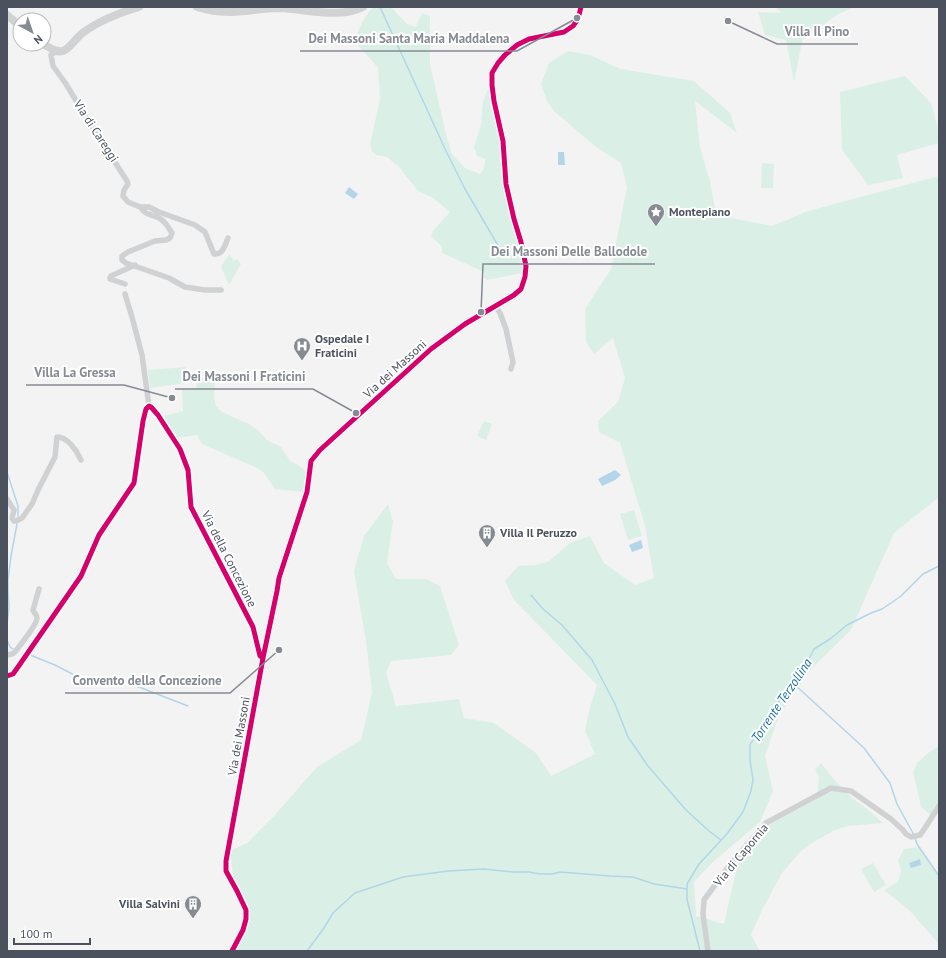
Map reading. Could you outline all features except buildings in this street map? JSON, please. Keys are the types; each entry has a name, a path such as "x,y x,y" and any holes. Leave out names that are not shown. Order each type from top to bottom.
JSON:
{"street":[{"path":"52,49 56,51 67,49 79,35 96,24 115,15 138,7"},
{"path":"197,7 219,12 289,8 339,13 354,11 363,7"},
{"name":"Via dei Massoni","path":"232,951 243,930 246,919 246,910 226,871 226,861 263,658 277,591 278,578 308,492 311,462 320,450 431,349 465,324 514,296 521,289 525,277 526,266 506,184 503,141 494,101 492,73 498,63 517,45 529,39 564,32 573,26 578,19 581,7"},
{"name":"Via di Careggi","path":"56,51 50,56 52,66 66,84 127,181 128,184 124,190 124,196 128,202 140,207 149,208 200,228 205,232 214,254 218,255 222,252 228,238"},
{"name":"Via di Careggi","path":"140,207 145,213 160,218 169,227 172,233 170,238 166,240 155,241 128,252 122,256 122,260 126,263 169,278 185,287 205,290 221,290"},
{"path":"125,284 110,280 110,278 111,276 135,265"},
{"path":"7,676 13,674 82,576 99,535 134,483 143,421 146,409 149,406 142,354 125,294"},
{"path":"496,307 506,329 513,362 511,369"},
{"name":"Via della Concezione","path":"149,406 158,415 180,449 188,470 191,507 254,627 260,656 263,658"},
{"path":"7,499 14,510 12,518 14,521 22,518 32,504 55,457 57,437 62,437 66,440 73,447 81,460"},
{"path":"7,655 15,652 37,620 37,616 33,610 39,589"},
{"name":"Via di Capornia","path":"708,951 703,914 704,900 729,866 766,823 831,788 851,791 891,819 906,834 914,836 920,835 939,806"}],"green space":[{"path":"373,7 391,7 407,24 416,27 422,13 430,16 430,64 452,154 465,168 480,174 484,167 485,159 477,156 474,147 481,125 483,102 489,86 522,261 522,273 487,280 484,278 484,272 442,253 442,247 431,236 433,231 450,212 433,198 418,191 399,167 387,157 376,155 372,151 370,144 380,99 378,68 355,42 362,23"},
{"path":"775,7 855,7 838,14 808,37 803,37 794,82 786,40 765,35 758,12 782,13"},
{"path":"568,51 590,55 621,69 694,81 730,113 737,133 695,101 700,147 710,181 716,215 772,226 808,211 939,176 939,497 894,533 851,630 811,669 779,715 765,756 773,791 760,822 713,862 694,882 696,916 724,924 739,858 752,846 769,825 817,799 819,776 815,770 821,763 851,797 883,823 848,826 833,831 801,851 782,873 762,910 751,935 760,951 235,951 250,913 233,875 230,851 247,843 274,816 317,767 361,740 372,692 366,641 354,571 364,536 388,504 393,521 387,563 396,579 426,579 440,586 459,645 451,655 391,661 386,673 396,706 459,699 464,718 494,723 536,753 551,776 595,754 585,731 597,685 514,600 505,581 518,566 536,565 549,561 570,543 590,536 604,563 635,585 654,578 645,526 620,443 599,432 598,421 618,402 625,378 613,338 594,354 586,342 585,309 611,269 627,187 621,163 596,147 554,111 547,101 541,84 549,63"},
{"path":"905,76 931,103 939,131 939,143 897,155 903,178 868,185 842,150 840,92"},
{"path":"762,163 774,164 773,188 761,188"},
{"path":"229,254 234,261 237,259 241,264 229,285 221,267"},
{"path":"186,367 185,383 150,388 148,370"},
{"path":"207,375 213,375 215,381 214,396 216,406 222,412 249,424 259,431 267,440 281,447 290,461 306,471 305,492 275,489 263,472 202,444 197,435 176,438 163,416 183,411 182,388 196,388 197,382"},
{"path":"484,421 492,424 486,440 477,436"},
{"path":"634,510 642,536 628,540 620,514"},
{"path":"939,746 939,811 934,818 921,807 913,772 917,763"},
{"path":"919,847 939,877 939,944 909,910 884,890 898,882 901,871 898,860 904,849"},
{"path":"873,863 886,885 874,892 861,869"}],"water":[{"path":"558,152 564,152 565,165 558,165"},
{"path":"349,187 358,194 354,199 345,193"},
{"path":"615,470 621,475 615,480 602,486 598,479"},
{"path":"641,540 643,548 632,552 629,545"},
{"path":"920,859 921,865 911,868 909,863"}],"waterway":[{"path":"380,7 446,151 465,189 503,254"},
{"path":"7,472 18,506 18,516"},
{"path":"7,625 9,607 8,580 17,524"},
{"name":"Torrente Terzollina","path":"700,951 687,899 687,884 699,864 726,835 743,812 751,791 753,780 750,760 750,745 764,720 803,670 814,649 830,639 847,625 882,609 901,596 923,574 939,566"},
{"path":"531,595 543,609 562,625 592,660 615,704 628,737 648,766 686,810 721,840"},
{"path":"7,640 10,647 13,649"},
{"path":"30,655 55,665 82,679 95,683 108,680 121,680 188,706"},
{"path":"794,684 864,748 890,783 897,804 914,835"},
{"path":"915,838 917,844 939,876"},
{"path":"307,951 333,913 355,893 403,877 448,871 484,869 540,874 560,872 633,877 654,884 687,889"}],"cycle path":[{"path":"232,951 243,930 246,919 246,910 226,871 226,861 279,578 307,492 311,461 320,450 431,349 465,324 514,295 521,289 525,277 526,266 506,184 503,141 494,101 492,73 505,55 517,45 529,39 564,32 573,26 578,19 581,7"},
{"path":"7,676 13,674 81,576 99,535 134,483 143,421 146,409 149,406 158,415 180,449 188,470 191,507 253,627 260,656 263,658"}],"place":[{"name":"Dei Massoni Santa Maria Maddalena","path":"577,18"},
{"name":"Villa Il Pino","path":"728,21"},
{"name":"Montepiano","path":"656,227"},
{"name":"Dei Massoni Delle Ballodole","path":"481,312"},
{"name":"Ospedale I Fraticini","path":"302,361"},
{"name":"Villa La Gressa","path":"172,398"},
{"name":"Dei Massoni I Fraticini","path":"356,413"},
{"name":"Villa Il Peruzzo","path":"487,548"},
{"name":"Convento della Concezione","path":"279,650"},
{"name":"Villa Salvini","path":"193,919"}]}
